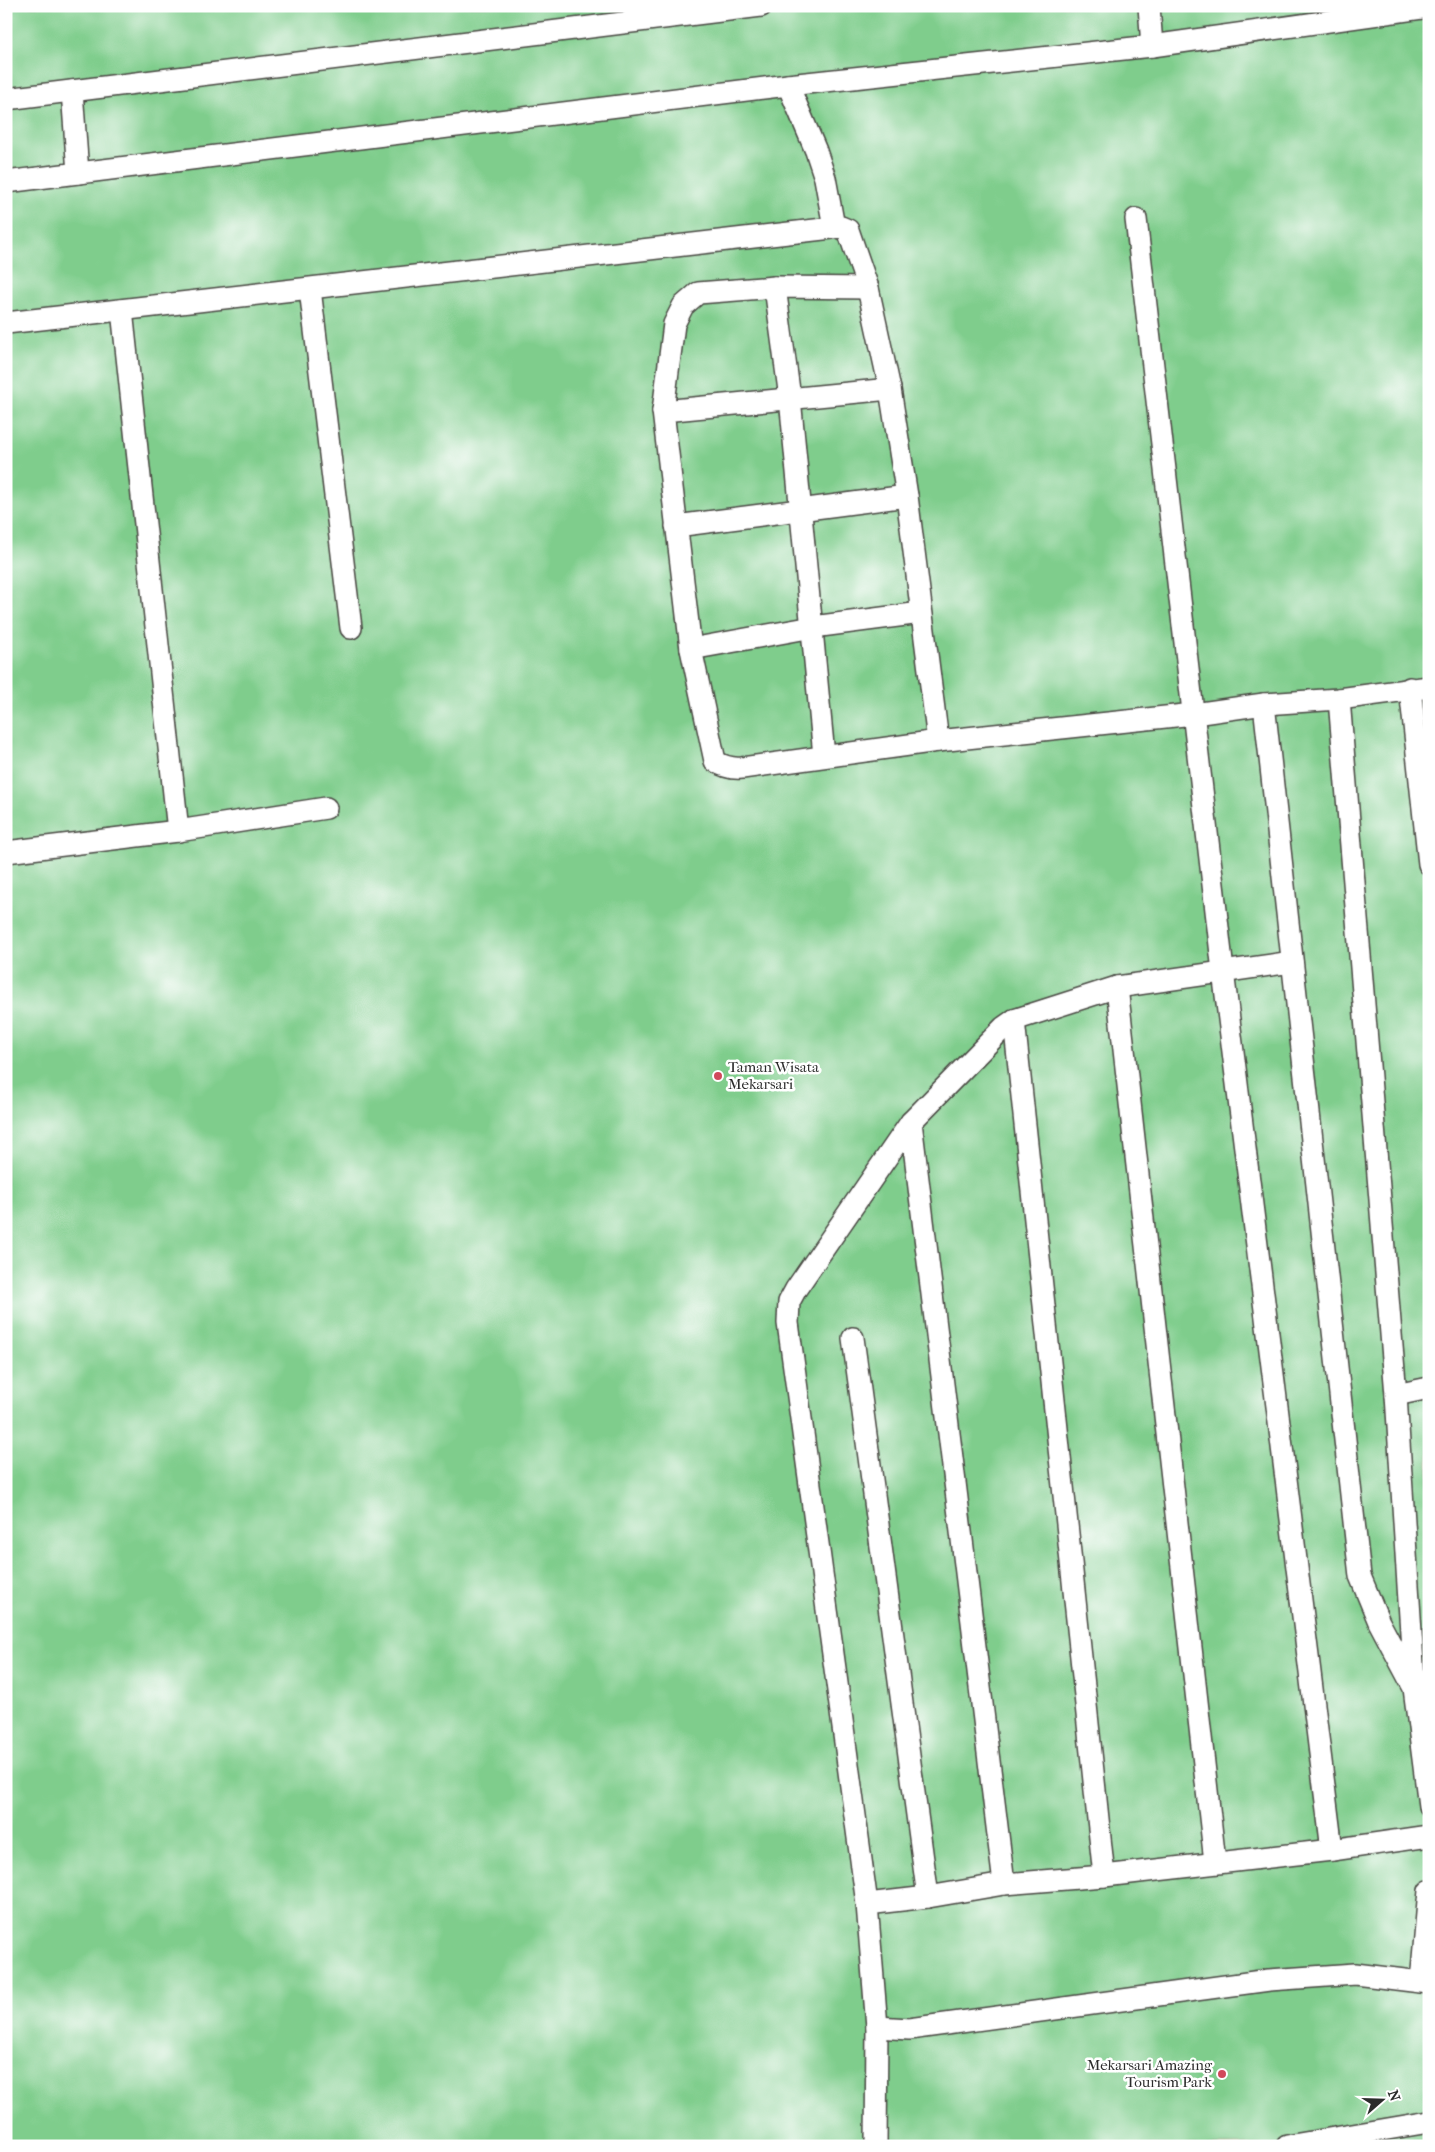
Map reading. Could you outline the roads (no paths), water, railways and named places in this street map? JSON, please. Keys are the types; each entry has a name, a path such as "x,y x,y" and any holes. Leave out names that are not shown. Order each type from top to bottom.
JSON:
{"lane":[{"path":"6,98 761,6"},
{"path":"1149,6 1152,46"},
{"path":"6,182 788,85 1152,46 1429,7"},
{"path":"788,85 816,150 825,178 834,227"},
{"path":"72,91 78,173"},
{"path":"1136,219 1223,971 1332,1850"},
{"path":"6,323 834,227 848,230 868,288 890,389 907,496 938,741"},
{"path":"868,288 775,287 698,294 683,306 674,324 663,411 691,650 715,761 727,768 735,769 938,741 1194,714 1264,704 1339,699 1419,688 1429,864"},
{"path":"775,287 790,398 824,756"},
{"path":"310,289 351,628"},
{"path":"122,310 178,831"},
{"path":"663,411 890,389"},
{"path":"676,526 907,496"},
{"path":"691,650 813,627 921,613"},
{"path":"1339,699 1396,1395 1414,1688 1429,1806"},
{"path":"1264,704 1360,1576 1379,1622 1414,1688"},
{"path":"6,852 178,831 326,808"},
{"path":"876,2146 877,2027 867,1904 788,1316 789,1302 911,1122 1004,1027 1014,1020 1117,987 1292,962"},
{"path":"1117,987 1216,1862"},
{"path":"1014,1020 1104,1876"},
{"path":"911,1122 1004,1884"},
{"path":"853,1338 928,1897"},
{"path":"1396,1395 1429,1388"},
{"path":"867,1904 928,1897 1004,1884 1104,1876 1332,1850 1429,1836"},
{"path":"877,2027 909,2028 1269,1980 1355,1974 1425,1982 1429,1891"},
{"path":"1287,2146 1429,2122"}],"place":[{"name":"Taman Wisata Mekarsari","path":"718,1076"},
{"name":"Mekarsari Amazing Tourism Park","path":"1222,2074"}]}
